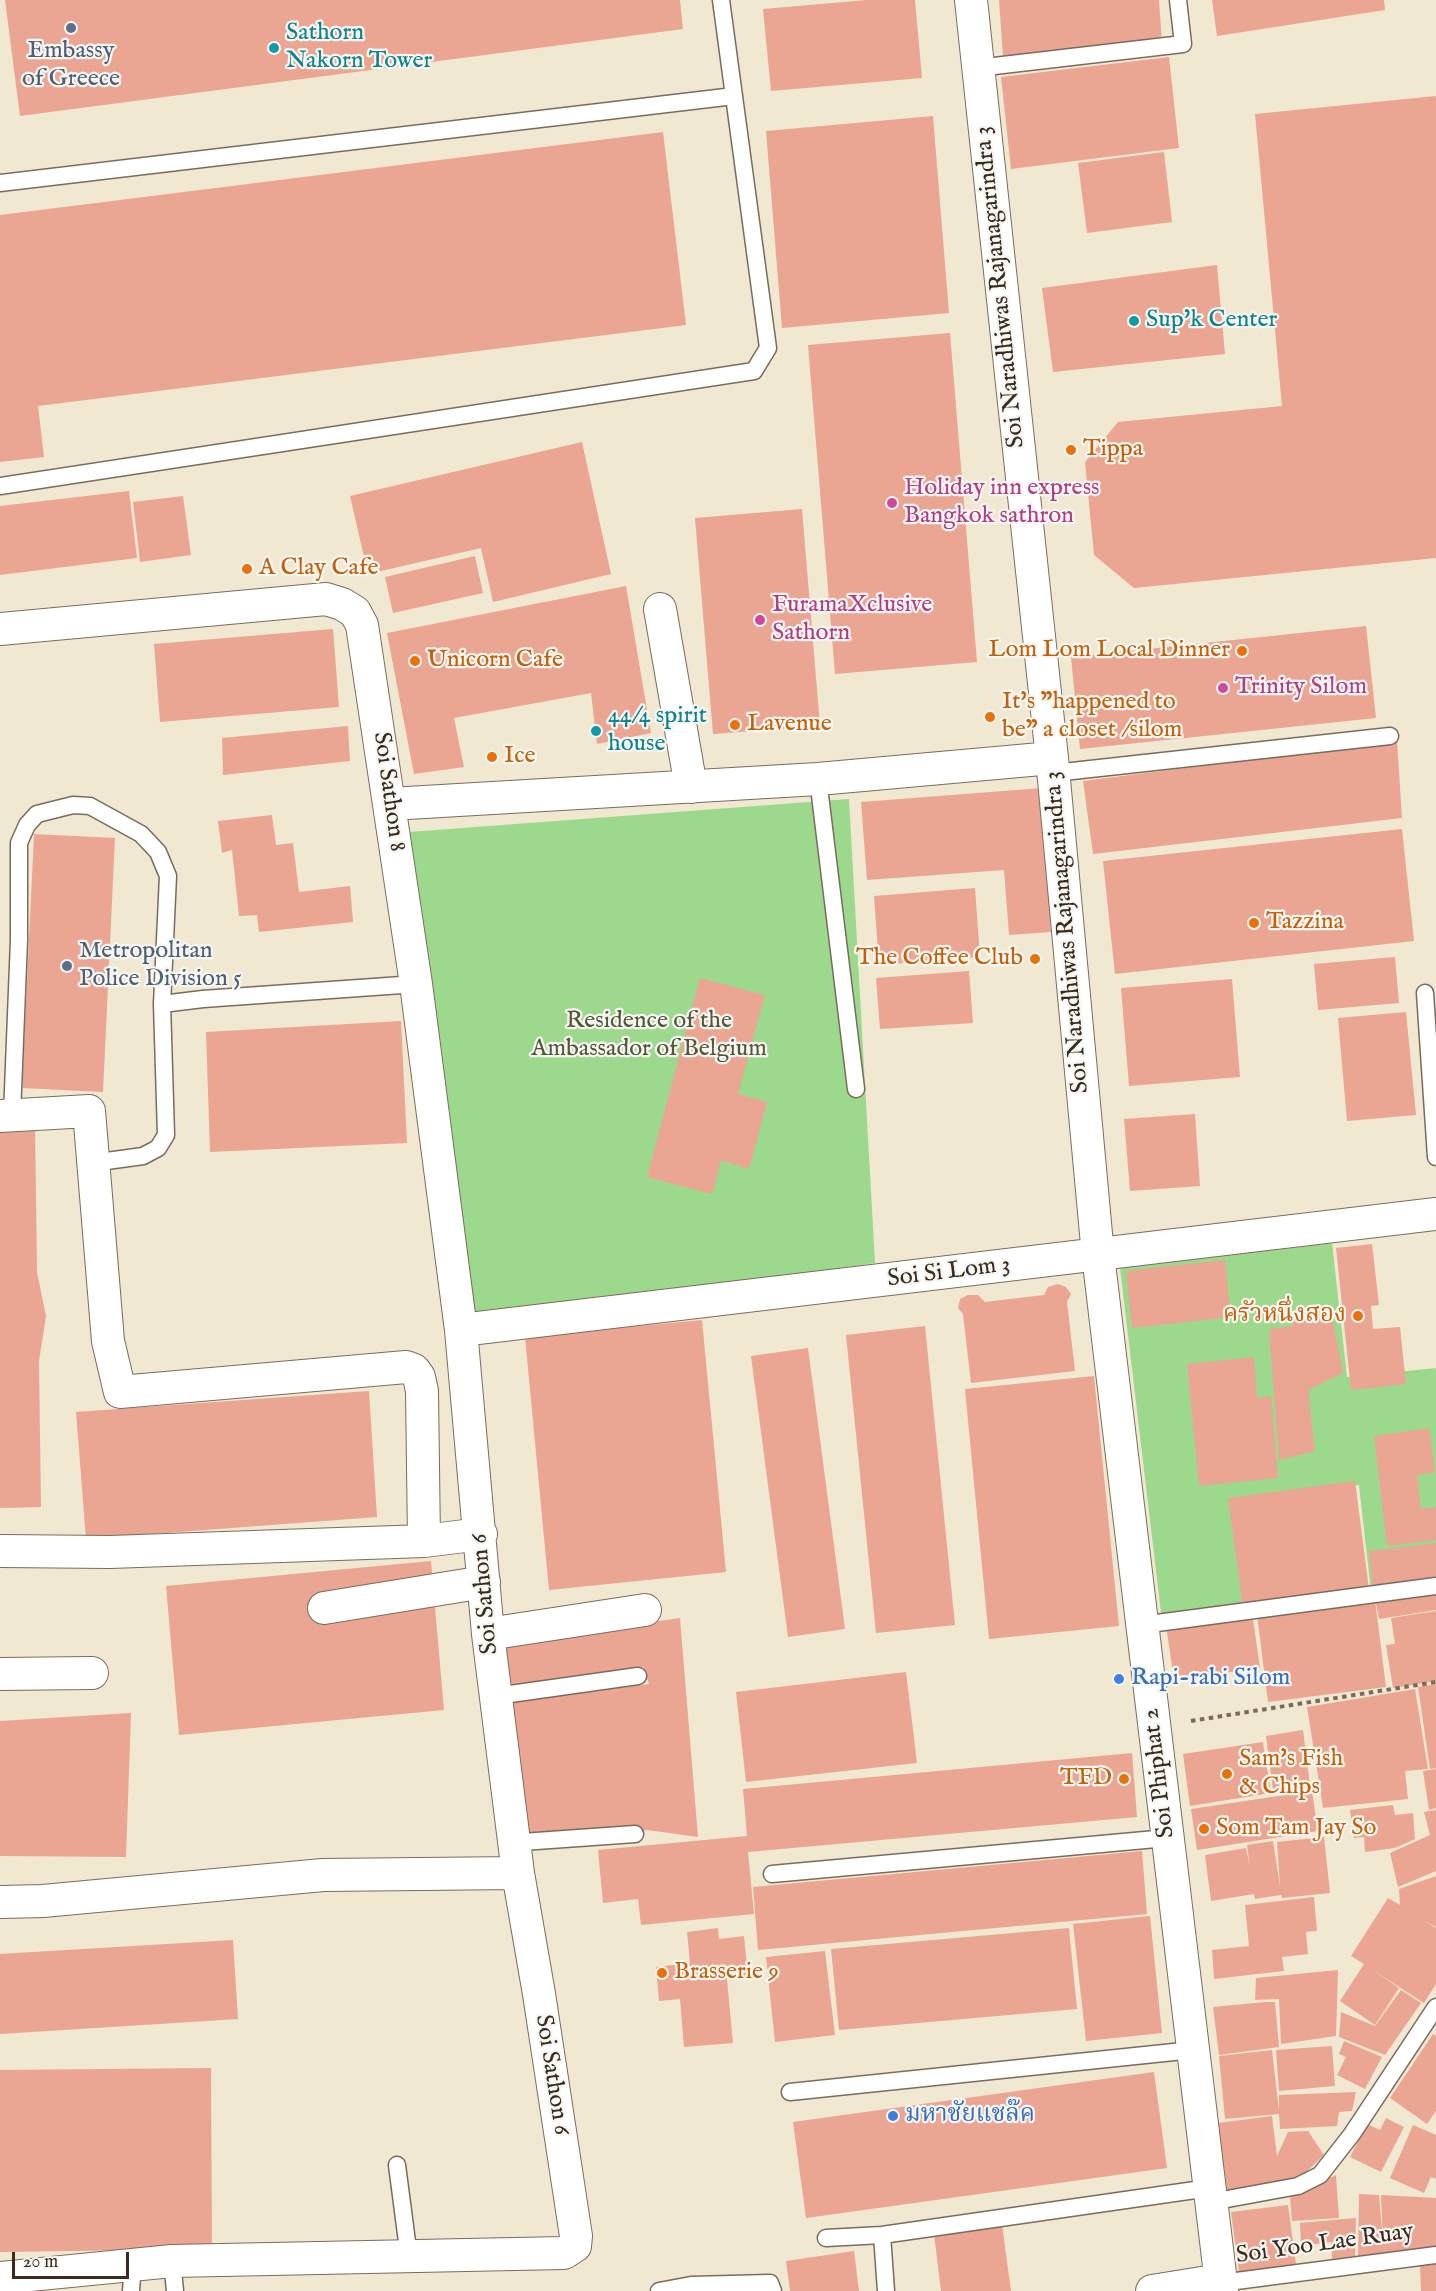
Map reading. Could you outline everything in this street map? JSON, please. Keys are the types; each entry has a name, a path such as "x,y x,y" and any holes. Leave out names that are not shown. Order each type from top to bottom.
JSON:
{"street":[{"name":"Soi Naradhiwas Rajanagarindra 3","path":"971,0 1053,765 1098,1255"},
{"name":"Soi Sathon 8","path":"0,629 326,599 342,604 355,612 366,638 416,984 461,1330"},
{"path":"660,609 691,787"},
{"path":"390,804 1053,765"},
{"path":"6,1115 89,1111 108,1341 120,1392 406,1366 414,1370 419,1377 422,1391 424,1541"},
{"name":"Soi Si Lom 3","path":"461,1330 1436,1214"},
{"name":"Soi Phiphat 2","path":"1098,1255 1221,2285"},
{"name":"Soi Sathon 6","path":"0,2278 174,2276 409,2257 564,2253 572,2249 576,2243 539,1994 516,1861 488,1634 481,1534 461,1330"},
{"path":"0,1551 110,1552 424,1541 481,1534"},
{"path":"324,1608 484,1582"},
{"path":"488,1634 645,1610"},
{"path":"0,1674 92,1673"},
{"path":"0,1902 43,1901 323,1875 516,1861"},
{"path":"1152,2291 1221,2285"}],"lane":[{"path":"0,486 754,371 768,348 721,0"},
{"path":"977,68 1184,44 1178,0"},
{"path":"0,183 734,96"},
{"path":"1053,765 1390,736"},
{"path":"818,779 856,1089"},
{"path":"6,1115 19,940 19,843 27,825 37,814 73,805 90,806 141,834 158,852 168,876 162,1004 166,1135 158,1148 143,1156 92,1163"},
{"path":"162,1004 416,984"},
{"path":"1425,993 1436,1157"},
{"path":"1142,1625 1436,1586"},
{"path":"496,1696 638,1676"},
{"path":"516,1861 522,1842 635,1834"},
{"path":"772,1874 1167,1838"},
{"path":"826,2238 882,2235 1298,2186 1320,2175 1352,2134 1435,2011"},
{"path":"790,2092 1193,2050"},
{"path":"397,2165 409,2257"},
{"path":"882,2235 886,2291"},
{"name":"Soi Yoo Lae Ruay","path":"1221,2285 1436,2254"},
{"path":"659,2291 691,2284 770,2283 773,2291"}],"path":[{"path":"1154,1726 1436,1682"}],"green space":[{"name":"Residence of the Ambassador of Belgium","path":"849,799 875,1263 471,1319 409,832"},
{"path":"1332,1243 1347,1377 1436,1368 1436,1582 1371,1591 1359,1485 1237,1501 1246,1609 1162,1621 1120,1268"}],"building":[{"name":"Sathorn Nakorn Tower","path":"5,0 680,0 683,29 20,116"},
{"path":"867,0 915,0 922,78 771,91 763,9"},
{"path":"999,0 1159,0 1162,43 1003,56"},
{"path":"1212,0 1384,0 1385,10 1217,36"},
{"path":"1169,57 1179,148 1011,169 1001,77"},
{"path":"1436,96 1436,558 1134,588 1094,555 1085,462 1118,422 1282,406 1255,114"},
{"path":"933,116 949,313 782,328 766,131"},
{"path":"663,132 686,325 38,406 44,457 0,462 0,215"},
{"path":"1164,152 1172,222 1087,233 1078,163"},
{"name":"Sup'k Center","path":"1217,265 1225,354 1053,372 1042,288"},
{"name":"Holiday inn express Bangkok sathron","path":"950,333 977,662 835,674 808,345"},
{"path":"582,442 611,574 493,602 481,548 368,574 350,496"},
{"path":"129,491 137,558 0,575 0,506"},
{"path":"183,496 191,555 140,562 133,502"},
{"path":"802,509 820,726 713,734 695,518"},
{"path":"475,556 483,593 393,613 385,577"},
{"path":"626,586 651,733 597,744 591,693 454,718 464,767 414,774 387,633"},
{"name":"Trinity Silom","path":"1366,626 1376,718 1080,749 1071,657"},
{"path":"333,629 339,707 160,722 154,644"},
{"path":"348,726 350,761 223,775 222,738"},
{"path":"1397,741 1402,818 1093,854 1083,781"},
{"path":"1042,788 1051,932 1009,935 1004,870 867,880 861,802"},
{"path":"272,815 276,845 293,843 299,892 350,886 353,922 259,932 257,915 239,916 232,850 222,853 218,821"},
{"path":"1402,829 1414,941 1115,974 1103,861"},
{"path":"34,834 115,838 103,1092 22,1088"},
{"path":"975,888 980,957 879,965 874,896"},
{"path":"1395,957 1399,1003 1318,1010 1314,964"},
{"path":"969,971 973,1023 880,1029 876,978"},
{"path":"700,978 765,995 738,1094 767,1102 749,1169 721,1160 712,1194 647,1177"},
{"path":"1232,979 1240,1077 1129,1086 1121,988"},
{"path":"1406,1012 1416,1115 1347,1121 1338,1018"},
{"path":"401,1021 407,1143 210,1152 206,1032"},
{"path":"1195,1114 1200,1186 1130,1191 1124,1119"},
{"path":"35,1126 37,1272 46,1316 39,1361 41,1507 0,1508 0,1127"},
{"name":"ครัวหนึ่งสอง","path":"1372,1244 1379,1305 1371,1306 1373,1329 1400,1327 1406,1384 1351,1390 1336,1248"},
{"path":"1225,1260 1231,1317 1132,1328 1126,1271"},
{"path":"1058,1284 1066,1287 1071,1294 1067,1302 1075,1371 971,1383 963,1314 958,1308 960,1299 968,1295 978,1295 985,1302 1044,1295 1048,1287"},
{"path":"1331,1311 1343,1373 1308,1390 1315,1451 1279,1460 1269,1329 1293,1326 1291,1313"},
{"path":"702,1320 726,1572 549,1590 525,1337"},
{"path":"925,1326 955,1625 876,1633 846,1335"},
{"path":"808,1348 845,1629 788,1637 751,1356"},
{"path":"1254,1357 1257,1398 1271,1396 1278,1478 1199,1486 1187,1364"},
{"path":"1094,1376 1119,1626 989,1639 965,1389"},
{"path":"369,1391 377,1517 86,1539 76,1412"},
{"path":"1429,1428 1435,1472 1417,1475 1421,1509 1436,1507 1436,1540 1387,1546 1374,1436"},
{"path":"1355,1481 1369,1589 1243,1607 1228,1498"},
{"path":"1436,1543 1436,1582 1373,1588 1369,1551"},
{"path":"431,1561 444,1710 179,1735 166,1586"},
{"path":"1436,1589 1436,1610 1379,1619 1375,1598"},
{"path":"1375,1600 1386,1687 1268,1702 1257,1615"},
{"path":"1436,1611 1436,1681 1393,1688 1386,1645 1395,1644 1391,1618"},
{"path":"1252,1612 1260,1668 1174,1680 1166,1625"},
{"path":"680,1618 698,1837 647,1830 574,1834 522,1842 504,1703 649,1684 643,1667 507,1688 501,1643"},
{"path":"906,1672 917,1763 746,1782 736,1692"},
{"path":"1436,1684 1436,1768 1430,1769 1418,1687"},
{"path":"1415,1689 1428,1769 1405,1771 1408,1799 1323,1808 1307,1707"},
{"path":"131,1713 126,1857 0,1856 0,1721"},
{"path":"1303,1730 1310,1785 1273,1790 1266,1736"},
{"name":"Sam's Fish & Chips","path":"1263,1742 1271,1793 1190,1806 1183,1754"},
{"path":"1132,1753 1137,1817 748,1852 754,1914 641,1925 638,1899 603,1903 598,1850 747,1836 743,1789"},
{"path":"1436,1769 1436,1808 1429,1810 1423,1771"},
{"path":"1312,1791 1318,1831 1197,1850 1191,1809"},
{"path":"1393,1805 1395,1815 1413,1813 1415,1839 1395,1848 1365,1852 1364,1837 1354,1838 1350,1810"},
{"path":"1436,1810 1436,1871 1398,1887 1390,1853 1430,1835 1424,1812"},
{"path":"1324,1837 1330,1893 1282,1898 1281,1895 1255,1899 1254,1894 1211,1901 1205,1855 1246,1848 1250,1867 1247,1845 1273,1841 1280,1886 1277,1842"},
{"path":"1142,1851 1147,1914 758,1950 753,1887"},
{"path":"1436,1876 1436,1927 1424,1921 1436,1928 1436,1984 1424,2003 1371,1969 1399,1988 1375,2025 1340,2001 1364,1964 1351,1956 1388,1898 1400,1905 1399,1889"},
{"path":"1314,1897 1317,1931 1306,1932 1308,1954 1282,1957 1284,1971 1214,1979 1212,1950 1249,1946 1245,1905"},
{"path":"1150,1916 1162,2033 1086,2041 1073,1924"},
{"path":"718,1928 719,1939 744,1936 748,1976 727,1979 733,2043 684,2047 680,1999 659,2001 656,1967 690,1963 687,1932"},
{"path":"1069,1928 1077,2009 839,2030 831,1949"},
{"path":"233,1940 238,2019 0,2034 0,1954"},
{"path":"825,1951 835,2035 775,2042 766,1957"},
{"path":"1338,1970 1336,2036 1281,2044 1279,1999 1255,2000 1256,1978"},
{"path":"1401,1990 1421,2003 1385,2055 1339,2037 1341,2012 1375,2026"},
{"path":"1275,2002 1279,2047 1219,2055 1213,2007"},
{"path":"1433,2034 1436,2036 1436,2111 1427,2124 1390,2098"},
{"path":"1344,2041 1382,2057 1365,2089 1337,2075 1346,2057 1339,2054"},
{"path":"1332,2046 1335,2086 1279,2091 1276,2050"},
{"path":"1272,2050 1279,2111 1279,2095 1356,2092 1352,2111 1339,2112 1337,2126 1280,2129 1279,2114 1225,2119 1219,2056"},
{"path":"211,2068 212,2249 0,2252 0,2070"},
{"path":"1154,2072 1167,2168 806,2218 793,2122"},
{"path":"1272,2116 1277,2156 1288,2132 1308,2131 1324,2155 1302,2176 1281,2183 1227,2190 1218,2123"},
{"path":"1386,2118 1404,2127 1381,2172 1350,2157 1367,2124 1380,2130"},
{"path":"1413,2125 1436,2135 1436,2179 1431,2177 1424,2193 1390,2178"},
{"path":"1336,2175 1339,2218 1292,2221 1290,2197"},
{"path":"1359,2194 1379,2195 1383,2242 1381,2195 1436,2198 1436,2251 1358,2257"},
{"path":"1288,2205 1296,2264 1239,2272 1231,2212"},
{"path":"1356,2218 1355,2256 1332,2259 1331,2242 1301,2246 1300,2223"},
{"path":"1002,2224 1011,2291 941,2291 934,2234"},
{"path":"854,2251 859,2291 790,2291 786,2261"},
{"path":"1436,2263 1436,2291 1421,2291 1420,2264"}],"place":[{"name":"Embassy of Greece","path":"71,28"},
{"name":"Sathorn Nakorn Tower","path":"274,48"},
{"name":"Sup'k Center","path":"1134,321"},
{"name":"Tippa","path":"1071,450"},
{"name":"Holiday inn express Bangkok sathron","path":"892,503"},
{"name":"A Clay Cafe","path":"247,569"},
{"name":"FuramaXclusive Sathorn","path":"760,620"},
{"name":"Lom Lom Local Dinner","path":"1242,651"},
{"name":"Unicorn Cafe","path":"415,661"},
{"name":"Trinity Silom","path":"1223,688"},
{"name":"It's \"happened to be\" a closet /silom","path":"990,717"},
{"name":"Lavenue","path":"735,725"},
{"name":"44/4 spirit house","path":"596,731"},
{"name":"Ice","path":"492,757"},
{"name":"Tazzina","path":"1254,923"},
{"name":"The Coffee Club","path":"1035,959"},
{"name":"Metropolitan Police Division 5","path":"67,966"},
{"name":"ครัวหนึ่งสอง","path":"1358,1316"},
{"name":"Rapi-rabi Silom","path":"1119,1679"},
{"name":"Sam's Fish & Chips","path":"1227,1774"},
{"name":"TFD","path":"1124,1779"},
{"name":"Som Tam Jay So","path":"1204,1829"},
{"name":"Brasserie 9","path":"662,1973"},
{"name":"มหาชัยแชล๊ค","path":"893,2116"}]}
